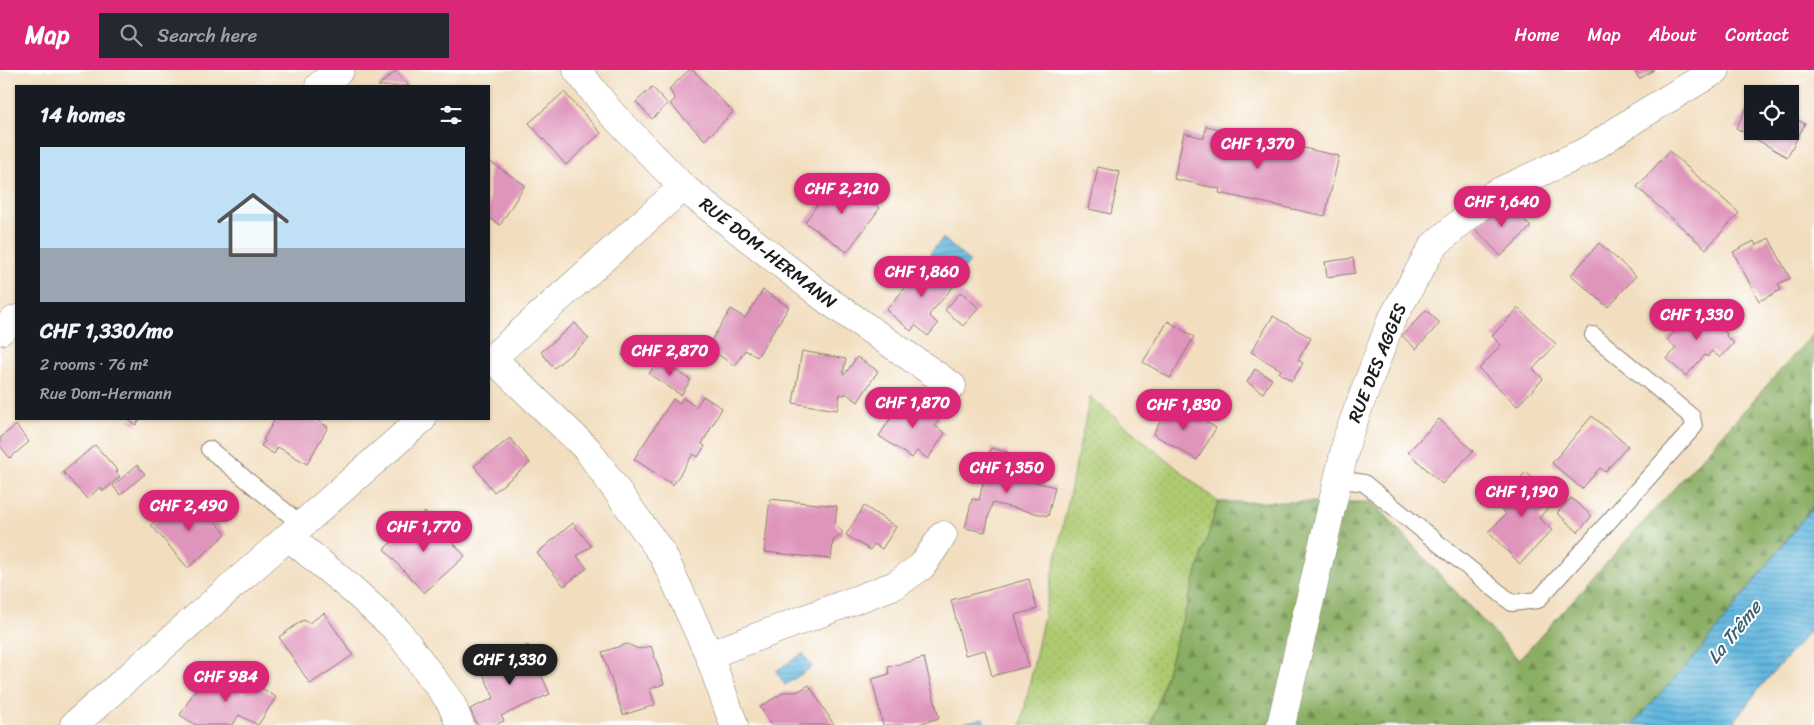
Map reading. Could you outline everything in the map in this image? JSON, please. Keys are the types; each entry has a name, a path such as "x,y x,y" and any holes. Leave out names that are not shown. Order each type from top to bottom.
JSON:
{"street":[{"path":"320,85 340,70"},
{"name":"RUE DOM-HERMANN","path":"577,70 611,113 683,187 830,302 952,386"},
{"name":"RUE DES AGGES","path":"1281,725 1348,436 1391,321 1433,246 1494,194 1590,150 1638,117 1716,70"},
{"name":"RUE DOM-HERMANN","path":"683,187 490,360 587,449 663,555 709,655 734,725"},
{"path":"0,331 15,320"},
{"path":"76,724 421,420"},
{"path":"295,531 397,630 451,703 460,725"},
{"path":"709,655 896,585 922,566 942,534"}],"lane":[{"path":"1338,479 1364,483 1512,603 1538,600 1694,428 1692,417 1593,335"},
{"path":"210,449 295,531"}],"green space":[{"path":"1814,333 1814,505 1703,647 1632,725 1151,725 1218,502 1373,502 1519,660"},
{"path":"1090,397 1218,502 1151,725 1021,725"}],"water":[{"path":"943,238 970,262 957,277 930,253"},
{"name":"La Trême","path":"1814,505 1814,626 1757,691 1732,725 1632,725 1703,647"},
{"path":"803,653 812,667 785,685 776,671"},
{"path":"983,718 985,725 965,725 964,723"}],"building":[{"path":"689,70 693,70 733,112 705,140 670,104 675,99 669,89"},
{"path":"1634,70 1654,70 1639,79"},
{"path":"396,71 408,85 379,85"},
{"path":"652,87 668,104 652,119 636,102"},
{"path":"564,92 601,133 566,165 529,123"},
{"path":"1744,113 1744,133 1736,128"},
{"path":"1799,120 1805,124 1799,135"},
{"path":"1206,126 1339,156 1325,216 1219,193 1220,189 1174,179 1184,133 1204,138"},
{"path":"1757,140 1796,140 1787,157"},
{"path":"1669,151 1739,213 1706,249 1637,187"},
{"path":"490,162 525,185 500,225 490,219"},
{"path":"1098,167 1120,172 1111,214 1089,209"},
{"path":"837,177 880,208 847,252 805,222"},
{"path":"1504,199 1531,227 1501,256 1474,228"},
{"path":"1769,238 1790,278 1778,284 1781,290 1759,301 1733,252 1754,241 1756,246"},
{"path":"1599,243 1636,276 1608,307 1571,275"},
{"path":"1353,258 1355,273 1327,277 1325,262"},
{"path":"930,259 957,282 929,315 938,324 928,336 915,325 911,331 886,310"},
{"path":"763,290 789,307 757,357 745,350 735,366 707,347 731,309 745,318"},
{"path":"961,292 979,308 963,326 945,310"},
{"path":"1697,306 1734,343 1720,358 1712,351 1707,357 1705,355 1686,376 1667,359 1676,348 1667,340"},
{"path":"1518,308 1556,344 1533,369 1543,379 1517,406 1479,369 1501,345 1492,336"},
{"path":"1426,310 1440,323 1416,349 1402,336"},
{"path":"1273,316 1311,338 1298,360 1303,363 1292,381 1279,373 1281,370 1251,352"},
{"path":"1168,321 1194,337 1170,378 1143,362"},
{"path":"575,323 589,339 554,368 541,352"},
{"path":"632,341 646,351 636,365 622,355"},
{"path":"802,351 846,359 843,374 845,374 857,357 878,371 858,402 846,393 845,395 840,394 837,410 793,403"},
{"path":"658,359 691,380 681,395 649,374"},
{"path":"1255,369 1272,379 1263,393 1247,382"},
{"path":"906,395 940,418 935,426 945,433 928,459 917,451 912,458 879,436"},
{"path":"703,396 722,408 702,444 705,446 698,457 693,454 673,485 634,459 673,399 679,403 683,398 696,407"},
{"path":"1172,401 1216,428 1197,460 1153,434"},
{"path":"1592,416 1628,446 1605,472 1600,468 1582,489 1552,463"},
{"path":"1439,419 1473,451 1442,484 1408,452"},
{"path":"128,420 139,420 136,425"},
{"path":"274,420 317,420 328,427 307,464 278,447 274,454 261,446 265,441 263,440"},
{"path":"16,425 29,442 10,458 0,446 0,438"},
{"path":"510,438 530,463 494,492 474,466"},
{"path":"95,445 118,471 116,472 120,477 103,491 100,487 87,499 63,472"},
{"path":"991,448 1008,452 1002,474 1055,487 1048,516 992,503 985,532 965,528 972,499 979,500"},
{"path":"137,465 145,474 120,495 113,486"},
{"path":"1526,472 1555,500 1539,518 1552,530 1520,564 1488,532 1506,514 1495,503"},
{"path":"1571,498 1592,516 1578,532 1557,513"},
{"path":"196,499 226,534 188,568 151,525 173,506 184,510"},
{"path":"770,499 837,506 835,524 843,533 833,541 831,559 764,552"},
{"path":"864,506 896,527 882,549 874,544 870,550 846,535"},
{"path":"425,512 465,556 424,593 384,549"},
{"path":"573,523 591,546 577,556 587,568 564,586 537,553"},
{"path":"1029,579 1037,609 1015,615 1029,666 992,676 985,650 965,655 951,600"},
{"path":"324,613 353,655 310,684 279,637 303,620 309,623"},
{"path":"627,644 639,649 651,646 664,684 650,689 655,705 623,715 602,652"},
{"path":"528,645 550,694 501,716 504,721 495,725 477,725 470,709 494,698 480,667"},
{"path":"924,658 939,718 916,725 883,725 872,679 889,674 888,667"},
{"path":"207,671 244,694 251,682 276,697 258,725 239,715 233,725 196,725 180,715"},
{"path":"809,685 834,725 772,725 760,707 784,692 797,692"}]}
